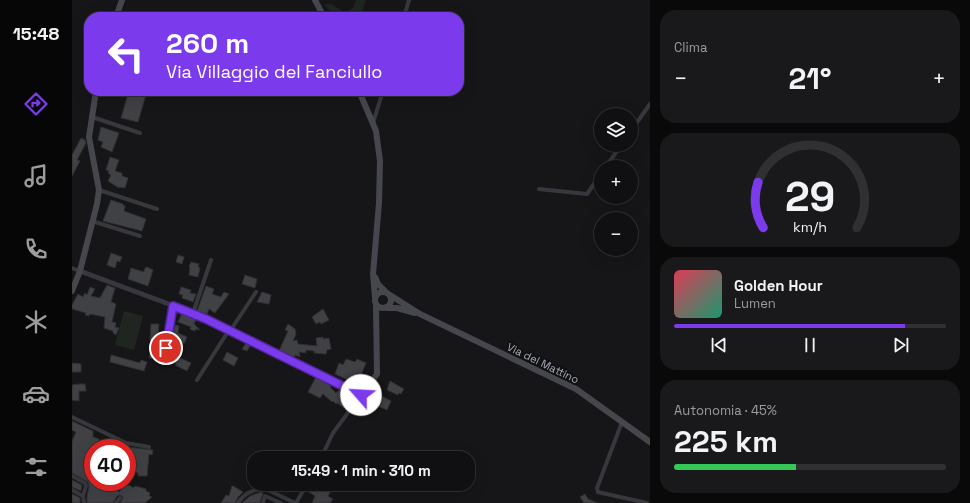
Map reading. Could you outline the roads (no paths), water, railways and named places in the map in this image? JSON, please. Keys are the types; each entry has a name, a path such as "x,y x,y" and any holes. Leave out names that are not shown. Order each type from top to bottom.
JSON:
{"main road":[{"path":"118,12 122,0"},
{"path":"315,0 321,12"},
{"path":"72,291 74,279 80,271 99,190 89,137 95,96"},
{"path":"361,96 373,122 378,142 380,161 379,203 373,274 376,305 376,374 361,395"},
{"path":"373,274 378,284 388,294 391,301 389,306 378,316 376,323"},
{"path":"375,297 378,293 388,294"},
{"name":"Via del Mattino","path":"388,294 420,314 576,389 650,442"},
{"path":"376,305 380,308 386,308"},
{"name":"Via del Mattino","path":"386,308 397,308 420,314"}],"street":[{"path":"405,12 409,0"},
{"path":"373,122 381,96"},
{"path":"638,121 650,104"},
{"path":"92,118 140,133"},
{"path":"539,189 587,194 594,184"},
{"path":"99,190 157,208"},
{"path":"92,221 140,236"},
{"path":"193,313 211,260"},
{"path":"72,268 193,313 361,395 333,433 324,451"},
{"path":"197,380 229,330 256,292"},
{"path":"163,363 173,306"},
{"path":"72,417 112,439"},
{"path":"622,422 597,488 598,492 647,503"},
{"path":"136,446 148,447"},
{"path":"72,476 84,483 86,486 83,496 84,503"},
{"path":"238,503 241,498 248,493 264,488 296,503 303,491"},
{"path":"72,490 83,496"},
{"path":"263,503 265,496 281,503"},
{"path":"116,503 120,498"}]}
